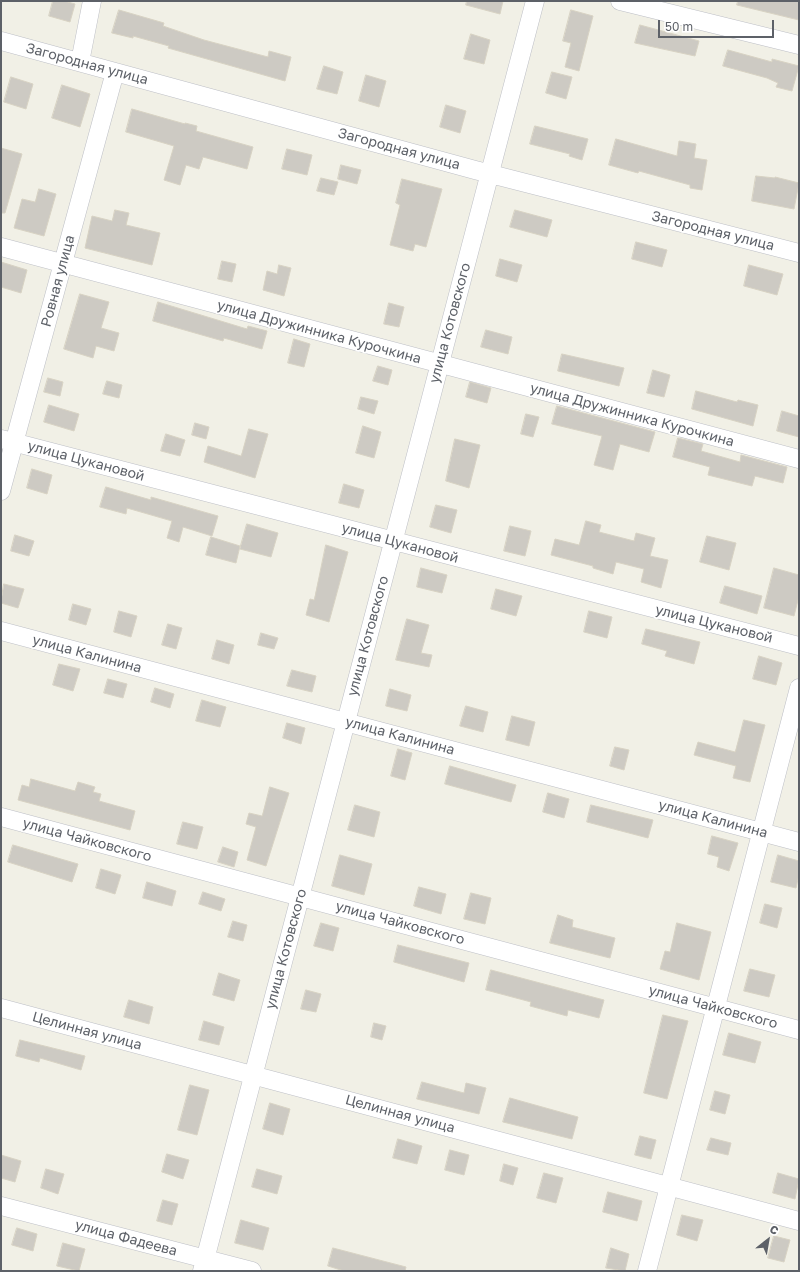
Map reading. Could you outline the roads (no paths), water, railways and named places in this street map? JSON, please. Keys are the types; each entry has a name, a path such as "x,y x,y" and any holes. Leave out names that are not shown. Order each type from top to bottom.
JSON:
{"street":[{"path":"80,62 92,1"},
{"name":"улица Котовского","path":"203,1265 535,1"},
{"path":"620,1 799,44"},
{"name":"Загородная улица","path":"1,41 490,173 799,253"},
{"name":"Ровная улица","path":"1,491 8,440 63,264 115,72"},
{"name":"улица Дружинника Курочкина","path":"1,247 799,459"},
{"name":"улица Цукановой","path":"8,440 393,542 799,646"},
{"name":"улица Калинина","path":"1,631 799,842"},
{"path":"647,1271 799,688"},
{"name":"улица Чайковского","path":"1,817 799,1030"},
{"name":"Целинная улица","path":"1,1008 799,1222"},
{"name":"улица Фадеева","path":"1,1206 203,1265 252,1271"}]}
